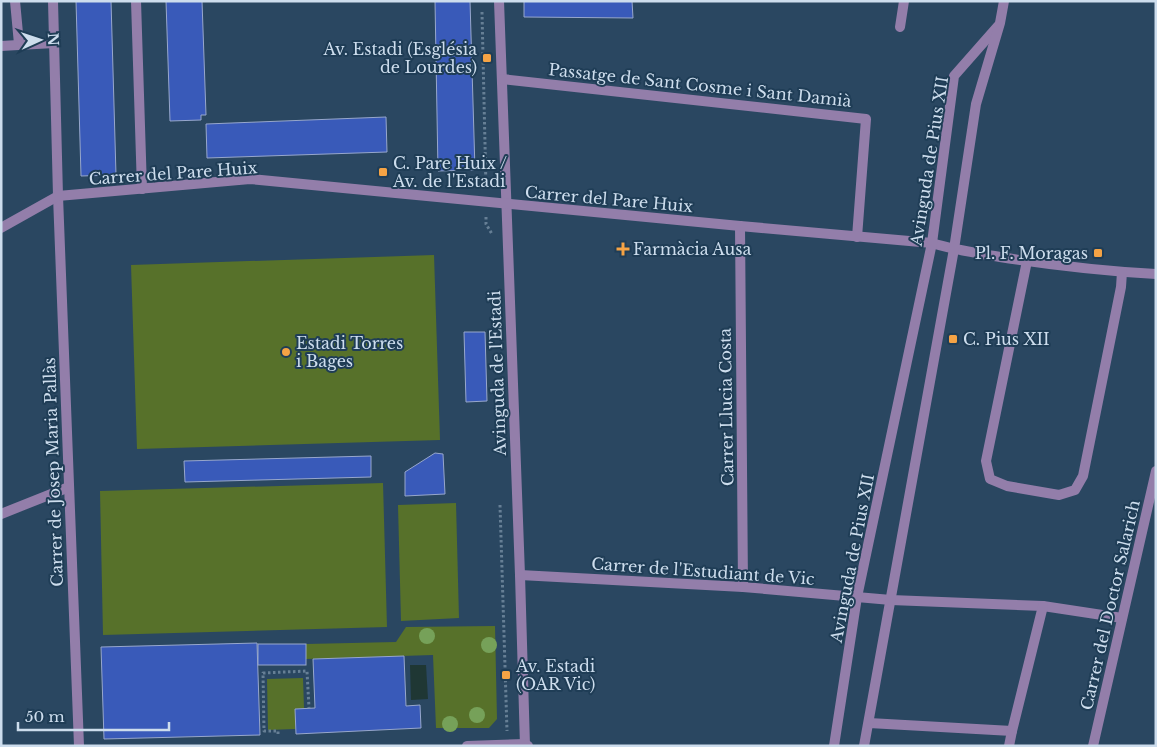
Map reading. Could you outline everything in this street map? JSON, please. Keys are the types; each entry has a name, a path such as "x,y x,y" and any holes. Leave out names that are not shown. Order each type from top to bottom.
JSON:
{"street":[{"path":"15,1 19,44"},
{"name":"Carrer de Josep Maria Pallàs","path":"53,1 58,196 79,746"},
{"path":"136,1 142,189"},
{"name":"Avinguda de l'Estadi","path":"499,1 526,745"},
{"path":"900,27 904,1"},
{"path":"864,746 954,250 976,104 1000,23 1004,1"},
{"name":"Avinguda de Pius XII","path":"834,746 858,597 932,243 954,76 1000,23"},
{"path":"1,46 54,43"},
{"name":"Passatge de Sant Cosme i Sant Damià","path":"502,79 866,119 858,237"},
{"name":"Carrer del Pare Huix","path":"58,196 250,180 932,243 954,250 1027,261 1156,274"},
{"path":"1,228 58,196"},
{"name":"Carrer Llucia Costa","path":"740,226 743,587"},
{"path":"1027,261 986,461 990,479 1007,486 1059,495 1075,490 1083,476 1121,287 1122,272"},
{"name":"Carrer del Doctor Salarich","path":"1093,746 1156,471"},
{"path":"1,514 69,487"},
{"name":"Carrer de l'Estudiant de Vic","path":"520,575 743,587 891,600 1043,606 1122,618"},
{"path":"1009,746 1043,606"},
{"path":"869,723 1012,731"},
{"path":"467,746 526,745"}],"path":[{"path":"482,11 486,224 492,234 492,243"},
{"path":"500,499 508,745"},
{"path":"278,734 278,731 264,731 263,672 307,671 308,708"}],"green space":[{"name":"Estadi Torres i Bages","path":"434,255 440,440 137,449 131,265"},
{"path":"383,483 387,627 103,635 100,491"},
{"path":"456,503 459,618 401,621 398,505"},
{"path":"495,626 497,719 489,728 436,728 433,655 306,659 306,644 396,642 406,627"},
{"path":"303,678 304,708 295,709 295,729 268,730 267,679"}],"shaded area":[{"path":"410,665 426,665 428,699 411,700"}],"building":[{"path":"76,1 111,1 116,175 81,176"},
{"path":"166,1 202,1 206,115 201,115 201,120 170,121"},
{"path":"435,1 470,1 475,170 438,171"},
{"path":"524,1 632,1 633,18 524,17"},
{"path":"386,117 387,152 207,158 206,124"},
{"path":"464,332 485,332 487,401 466,402"},
{"path":"435,453 443,454 445,494 405,496 405,472"},
{"path":"371,456 371,477 185,482 184,461"},
{"path":"257,643 260,735 104,739 101,647"},
{"path":"258,644 306,644 306,665 258,665"},
{"path":"404,656 406,706 420,705 421,728 296,734 295,709 315,708 313,659"}],"place":[{"name":"Av. Estadi (Església de Lourdes)","path":"487,58"},
{"name":"C. Pare Huix / Av. de l'Estadi","path":"383,172"},
{"name":"Farmàcia Ausa","path":"623,249"},
{"name":"Pl. F. Moragas","path":"1098,253"},
{"name":"C. Pius XII","path":"953,339"},
{"name":"Estadi Torres i Bages","path":"286,352"},
{"name":"Av. Estadi (OAR Vic)","path":"506,675"}]}
